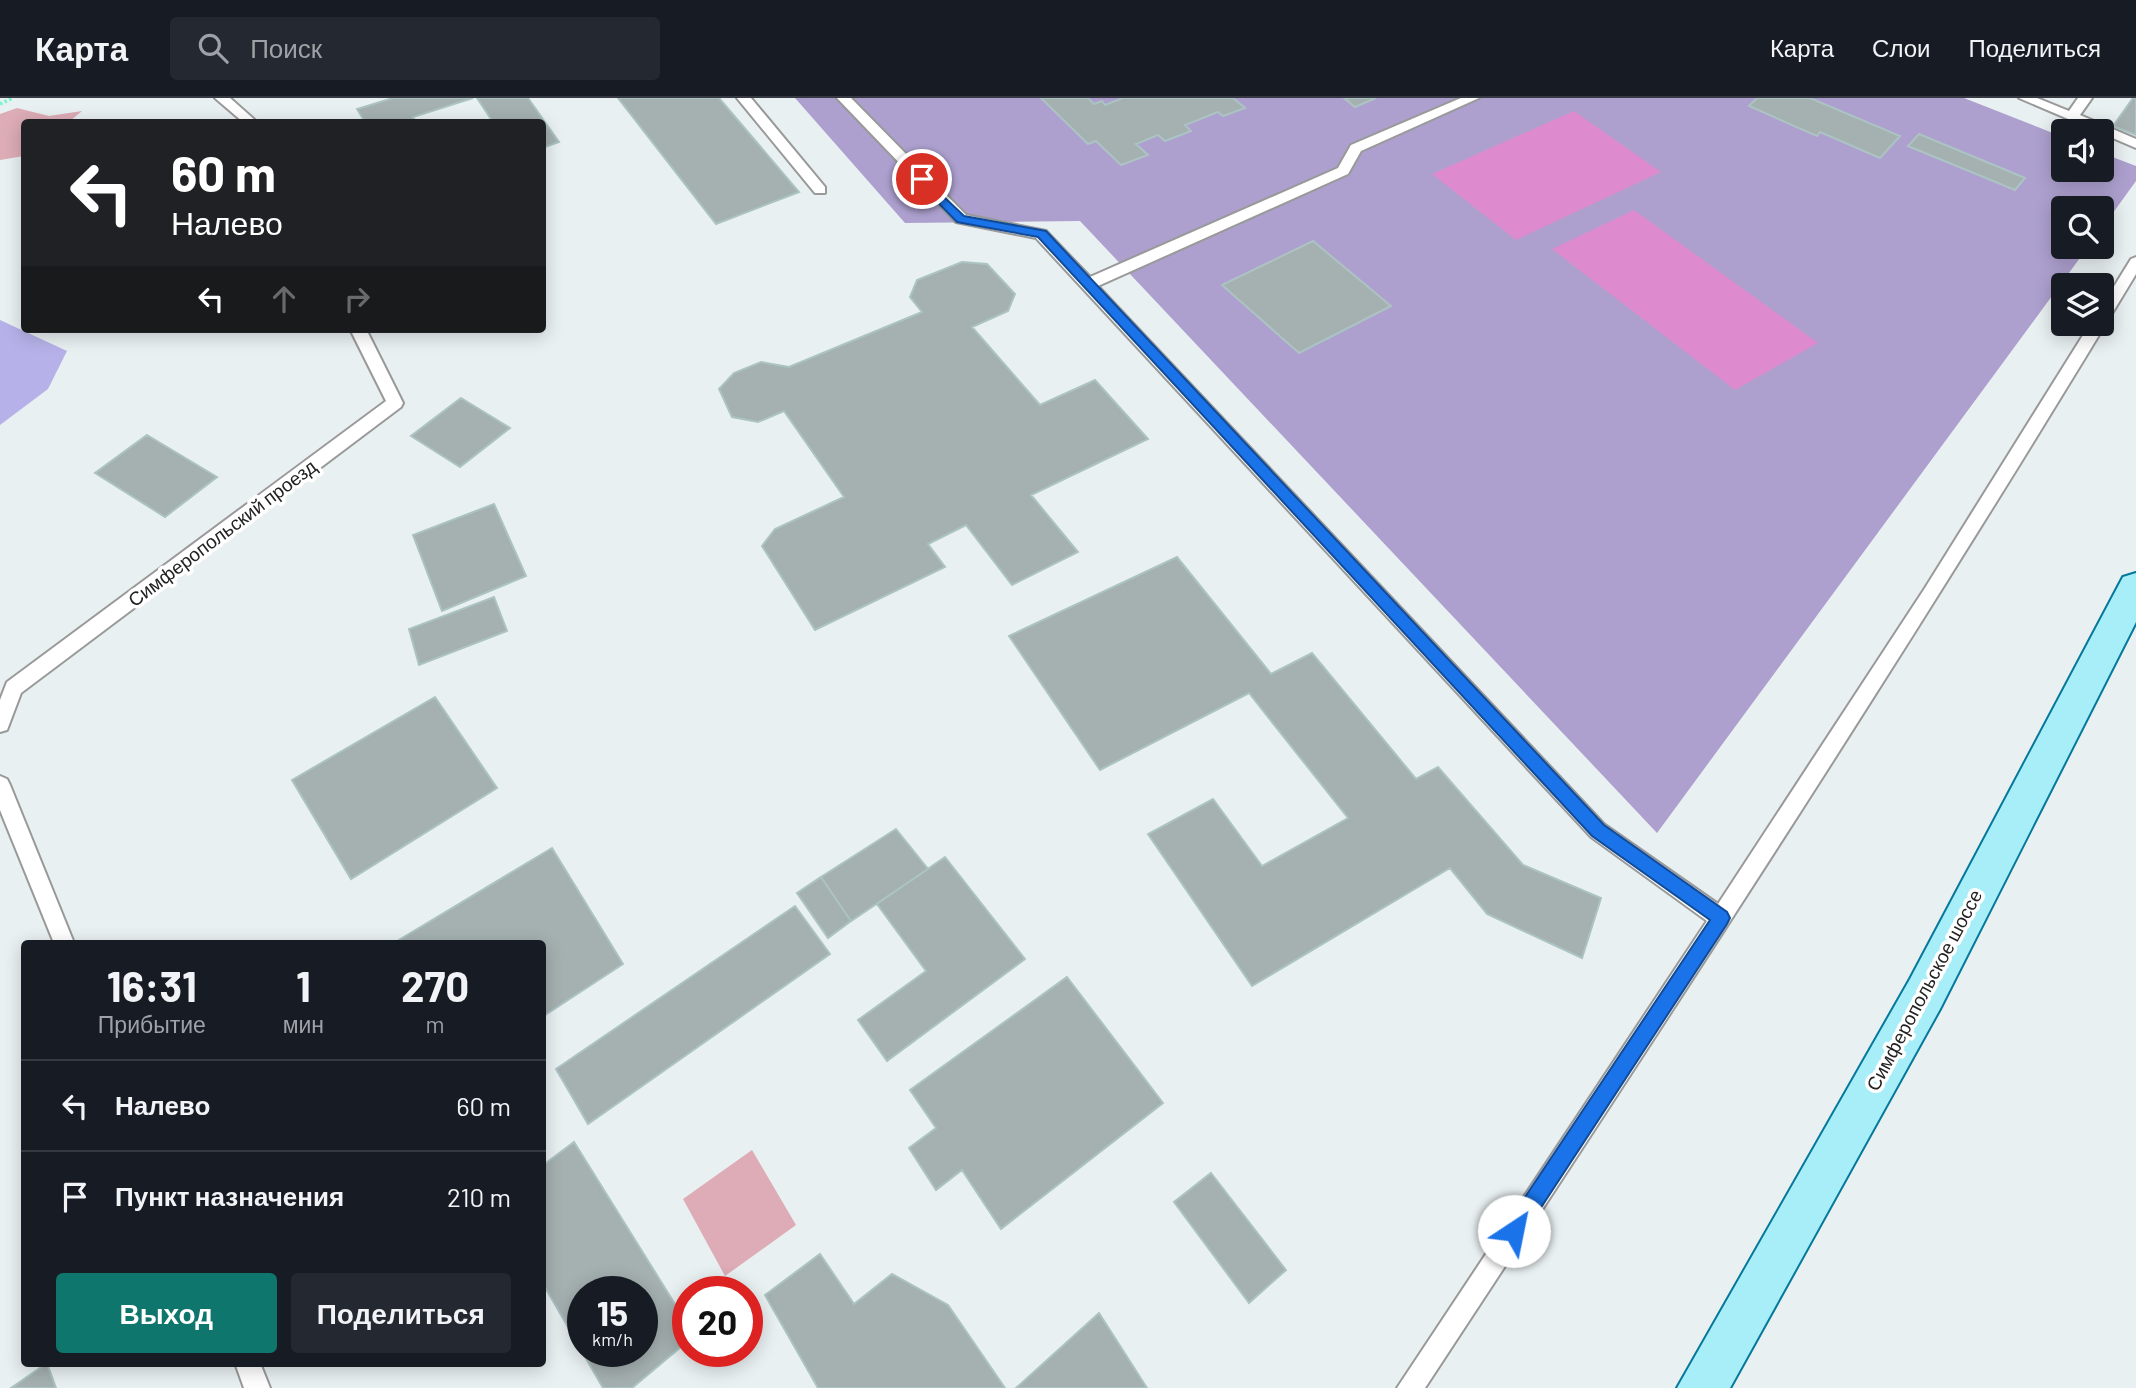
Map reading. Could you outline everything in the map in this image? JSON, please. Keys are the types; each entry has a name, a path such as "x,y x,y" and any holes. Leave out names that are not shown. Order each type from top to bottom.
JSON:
{"main road":[{"name":"Симферопольское шоссе","path":"1702,1388 1925,994 2136,587"}],"lane":[{"path":"222,98 246,119"},
{"path":"744,98 820,190"},
{"path":"845,98 961,219 1041,234 1598,831 1721,918"},
{"path":"1088,284 1343,172 1356,148 1472,98"},
{"path":"2026,98 2136,144"},
{"path":"2072,117 2085,98"},
{"path":"2114,298 2136,262"},
{"name":"Симферопольский проезд","path":"0,724 14,688 395,403 360,333"},
{"path":"1410,1388 1721,918 2000,487 2091,336"},
{"path":"0,785 63,940"},
{"path":"249,1367 257,1388"}],"path":[{"path":"0,104 13,98"}],"shaded area":[{"path":"795,98 1964,98 2051,132 2051,182 2114,182 2114,158 2136,166 2136,181 2114,211 2114,196 2051,196 2051,259 2079,259 2069,273 2051,273 2051,297 1657,833 1080,221 905,223"},
{"path":"17,108 49,116 82,111 73,119 21,119 21,156 0,160 0,114"},
{"path":"1574,111 1661,172 1516,240 1432,174"},
{"path":"1634,210 1818,343 1735,390 1552,249"},
{"path":"0,320 21,330 21,333 28,333 67,351 48,389 0,425"},
{"path":"752,1150 796,1225 725,1276 683,1199"}],"building":[{"path":"393,98 473,98 413,117 414,119 363,119 357,109"},
{"path":"477,98 528,98 543,119 491,119"},
{"path":"618,98 719,98 799,192 716,224"},
{"path":"1041,98 1088,98 1094,104 1102,101 1105,105 1123,98 1233,98 1245,108 1223,116 1218,112 1185,125 1191,131 1165,141 1158,135 1136,144 1148,155 1121,165 1096,141 1088,144"},
{"path":"1344,98 1376,98 1355,107"},
{"path":"1757,98 1810,98 1900,136 1880,158 1820,132 1817,136 1749,106"},
{"path":"2133,98 2136,98 2136,135 2114,125"},
{"path":"546,124 559,142 546,147"},
{"path":"1919,134 2025,178 2015,190 1908,146"},
{"path":"1313,241 1391,306 1299,353 1222,285"},
{"path":"962,262 987,264 1015,294 1008,311 972,327 1040,405 1095,380 1148,439 1031,495 1078,552 1012,585 966,525 928,544 945,567 815,630 762,546 775,529 844,497 784,411 758,422 732,417 719,389 734,373 761,362 789,367 922,312 910,297 917,280"},
{"path":"461,398 510,428 460,467 411,436"},
{"path":"147,435 217,477 165,517 95,473"},
{"path":"494,504 526,576 442,611 413,535"},
{"path":"1177,557 1271,674 1312,653 1416,779 1438,767 1523,865 1601,898 1582,958 1487,914 1450,868 1252,986 1148,834 1213,799 1262,866 1348,818 1249,693 1100,770 1009,636"},
{"path":"494,597 507,631 419,665 409,629"},
{"path":"435,697 497,788 351,879 292,780"},
{"path":"896,829 928,869 851,921 821,877"},
{"path":"552,848 623,964 546,1014 546,940 399,940"},
{"path":"945,857 1025,959 887,1061 858,1020 926,971 877,904"},
{"path":"821,877 851,921 828,938 797,893"},
{"path":"795,906 830,954 588,1124 556,1069"},
{"path":"1067,977 1163,1103 1001,1229 962,1170 936,1190 909,1148 936,1128 910,1090"},
{"path":"574,1142 657,1276 567,1276 567,1325 546,1289 546,1163"},
{"path":"1211,1173 1286,1270 1249,1303 1174,1202"},
{"path":"820,1254 854,1304 892,1274 948,1305 1005,1388 818,1388 765,1295"},
{"path":"658,1277 672,1299 672,1354 658,1366"},
{"path":"1099,1313 1147,1388 1016,1388"},
{"path":"41,1367 48,1367 56,1388 11,1388"},
{"path":"591,1367 657,1367 632,1388 603,1388"}],"route":[{"path":"922,179 961,219 1041,234 1598,831 1721,918 1514,1231"}]}
